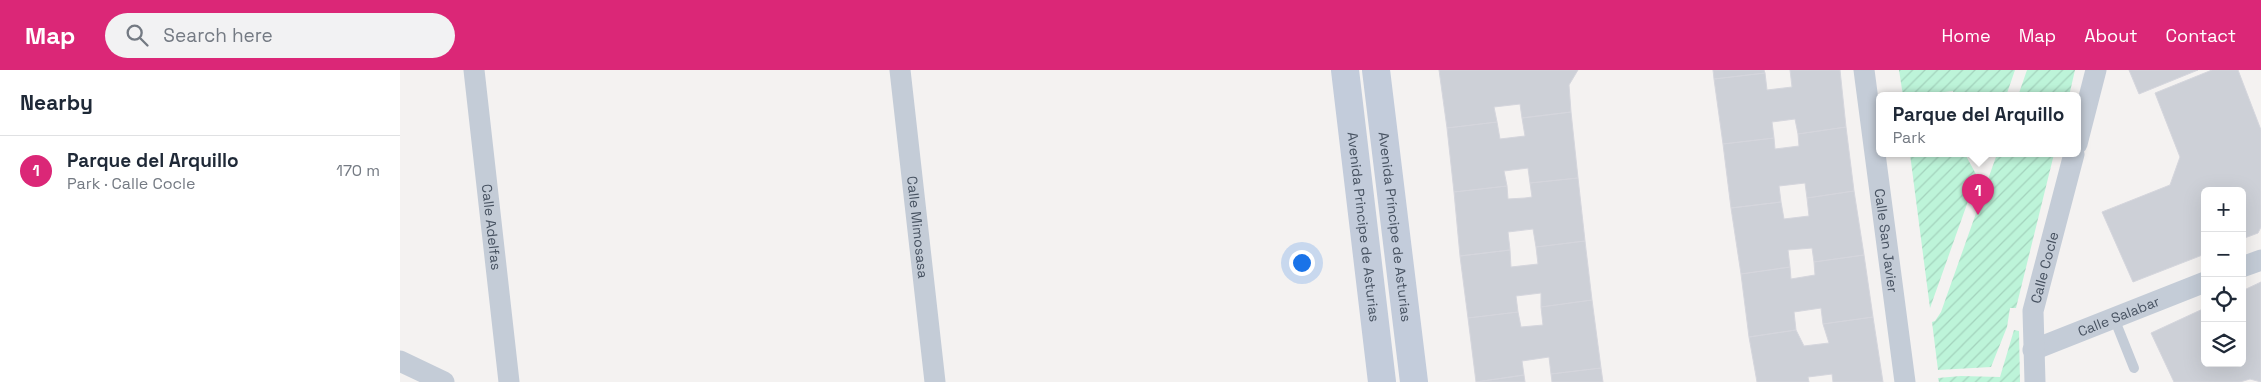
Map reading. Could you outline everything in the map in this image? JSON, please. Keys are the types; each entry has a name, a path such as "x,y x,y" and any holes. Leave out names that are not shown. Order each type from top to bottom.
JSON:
{"street":[{"name":"Calle Adelfas","path":"474,70 509,382"},
{"name":"Calle Mimosasa","path":"900,70 935,382"},
{"name":"Avenida Principe de Asturias","path":"1345,70 1382,382"},
{"name":"Avenida Príncipe de Asturias","path":"1376,70 1414,382"},
{"name":"Calle San Javier","path":"1864,70 1905,382"},
{"path":"2081,128 2096,70"},
{"name":"Calle Cocle","path":"2035,382 2033,311 2073,157"},
{"path":"2246,266 2261,260"},
{"name":"Calle Salabar","path":"2033,350 2201,284"},
{"path":"400,360 442,382"}],"lane":[{"path":"2114,318 2134,368"}],"green space":[{"path":"1899,70 2015,70 2007,92 1902,92"},
{"path":"2027,70 2075,70 2070,92 2019,92"},
{"path":"1910,157 1967,157 1977,176 1930,308"},
{"path":"1996,157 2053,157 2016,308 2010,308 2007,327 1991,367 1938,370 1932,322 1935,321 1941,312"},
{"path":"2014,330 2019,331 2020,382 1939,382 1938,378 1961,376 2000,377"}],"building":[{"path":"1439,70 1578,70 1569,85 1571,112 1522,118 1520,104 1494,107 1497,122 1447,128"},
{"path":"1713,70 1764,70 1765,73 1714,79"},
{"path":"1790,70 1840,70 1846,127 1798,134 1795,119 1772,122 1774,138 1723,144 1714,79 1765,73 1767,90 1792,87"},
{"path":"2129,70 2198,70 2139,94"},
{"path":"2212,70 2238,70 2261,130 2261,227 2258,233 2246,238 2246,187 2201,187 2201,256 2133,282 2102,212 2170,185 2180,157 2155,93"},
{"path":"1571,112 1578,178 1530,183 1528,168 1504,171 1507,186 1454,192 1447,128 1497,122 1500,139 1525,136 1522,118"},
{"path":"1846,127 1854,191 1807,198 1805,183 1779,186 1781,202 1731,208 1723,144 1774,138 1775,149 1799,146 1798,134"},
{"path":"1578,178 1585,241 1536,247 1533,229 1508,232 1510,250 1460,256 1454,192 1507,186 1508,199 1525,198 1532,197 1530,183"},
{"path":"1854,191 1864,255 1814,262 1812,248 1788,250 1790,267 1741,274 1731,208 1781,202 1784,219 1809,216 1807,198"},
{"path":"1585,241 1592,300 1541,307 1541,293 1516,296 1518,312 1468,318 1460,256 1510,250 1511,267 1538,264 1536,247"},
{"path":"1864,255 1873,317 1823,324 1821,308 1794,312 1796,330 1749,337 1741,274 1790,267 1791,279 1815,275 1814,262"},
{"path":"2261,282 2261,382 2250,379 2240,382 2174,382 2151,333 2201,310 2201,367 2246,367 2246,289"},
{"path":"1592,300 1601,368 1551,374 1549,357 1522,361 1524,375 1476,382 1468,318 1518,312 1521,327 1543,325 1541,307"},
{"path":"1873,317 1883,382 1833,382 1832,374 1808,377 1809,382 1757,382 1749,337 1796,330 1804,346 1829,343 1823,324"},
{"path":"1601,368 1603,382 1552,382 1551,374"},
{"path":"1524,375 1525,382 1476,382"}],"place":[{"name":"Parque del Arquillo","path":"1978,215"}]}
